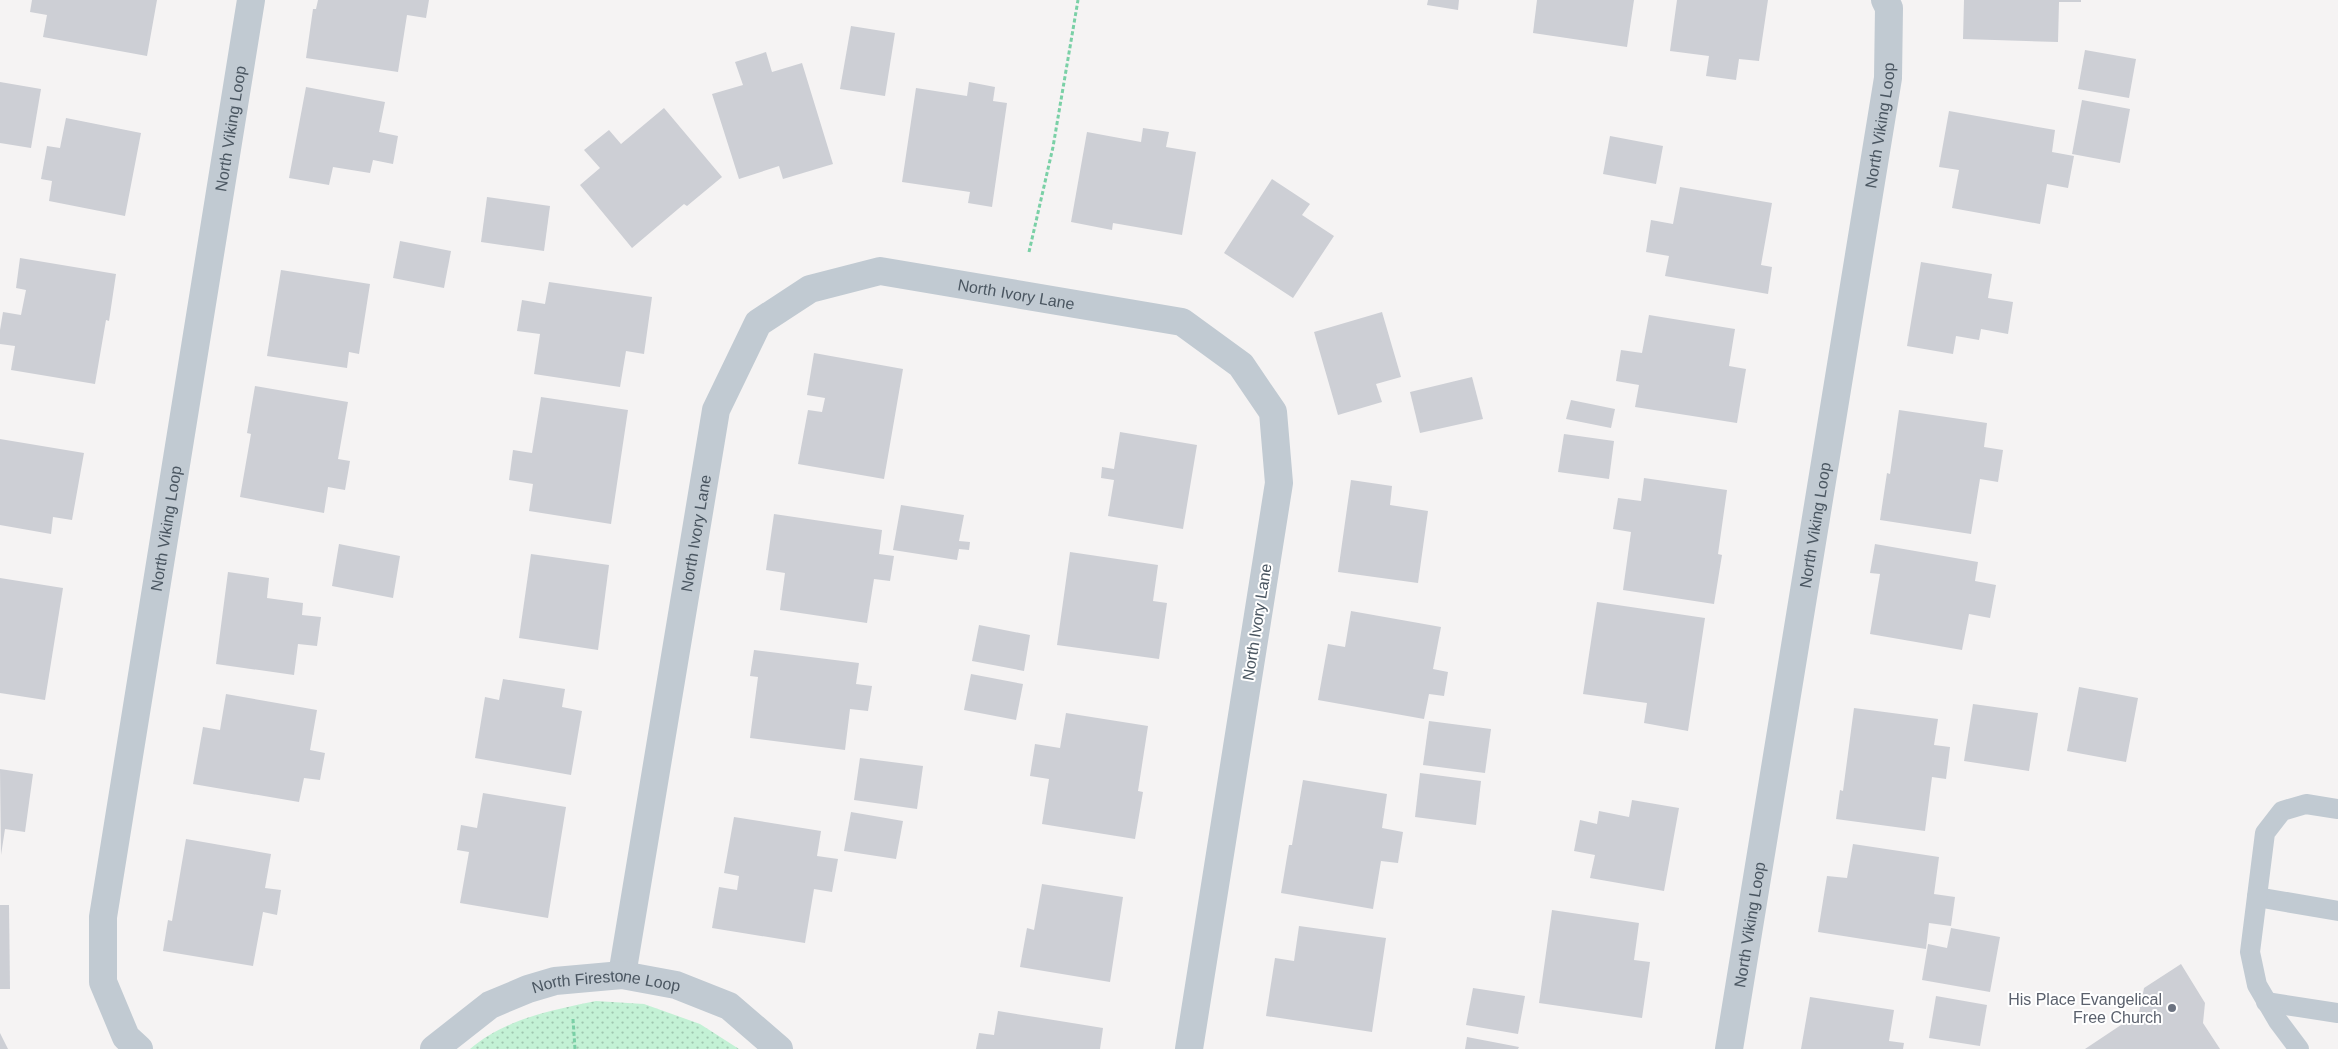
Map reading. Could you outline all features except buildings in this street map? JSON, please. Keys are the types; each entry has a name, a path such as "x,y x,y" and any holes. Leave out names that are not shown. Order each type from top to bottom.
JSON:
{"street":[{"name":"North Viking Loop","path":"139,1049 126,1037 103,982 103,917 251,0"},
{"name":"North Viking Loop","path":"1729,1049 1888,78 1889,8 1885,0"},
{"name":"North Ivory Lane","path":"622,975 716,410 758,323 810,289 880,271 1182,322 1241,365 1273,412 1279,483 1189,1049"},
{"name":"North Firestone Loop","path":"434,1049 490,1005 528,989 563,980 622,975 676,985 729,1006 779,1049"}],"lane":[{"path":"2300,1049 2278,1022 2257,985 2250,952 2265,833 2282,811 2306,804 2338,809"},
{"path":"2257,897 2338,911"},
{"path":"2266,1002 2338,1014"}],"path":[{"path":"1030,252 1053,147 1078,0"},
{"path":"573,1019 575,1049"}],"green space":[{"path":"596,1001 644,1004 700,1024 739,1049 470,1049 498,1030 514,1023 546,1012"}],"place":[{"name":"His Place Evangelical Free Church","path":"2172,1008"}]}
